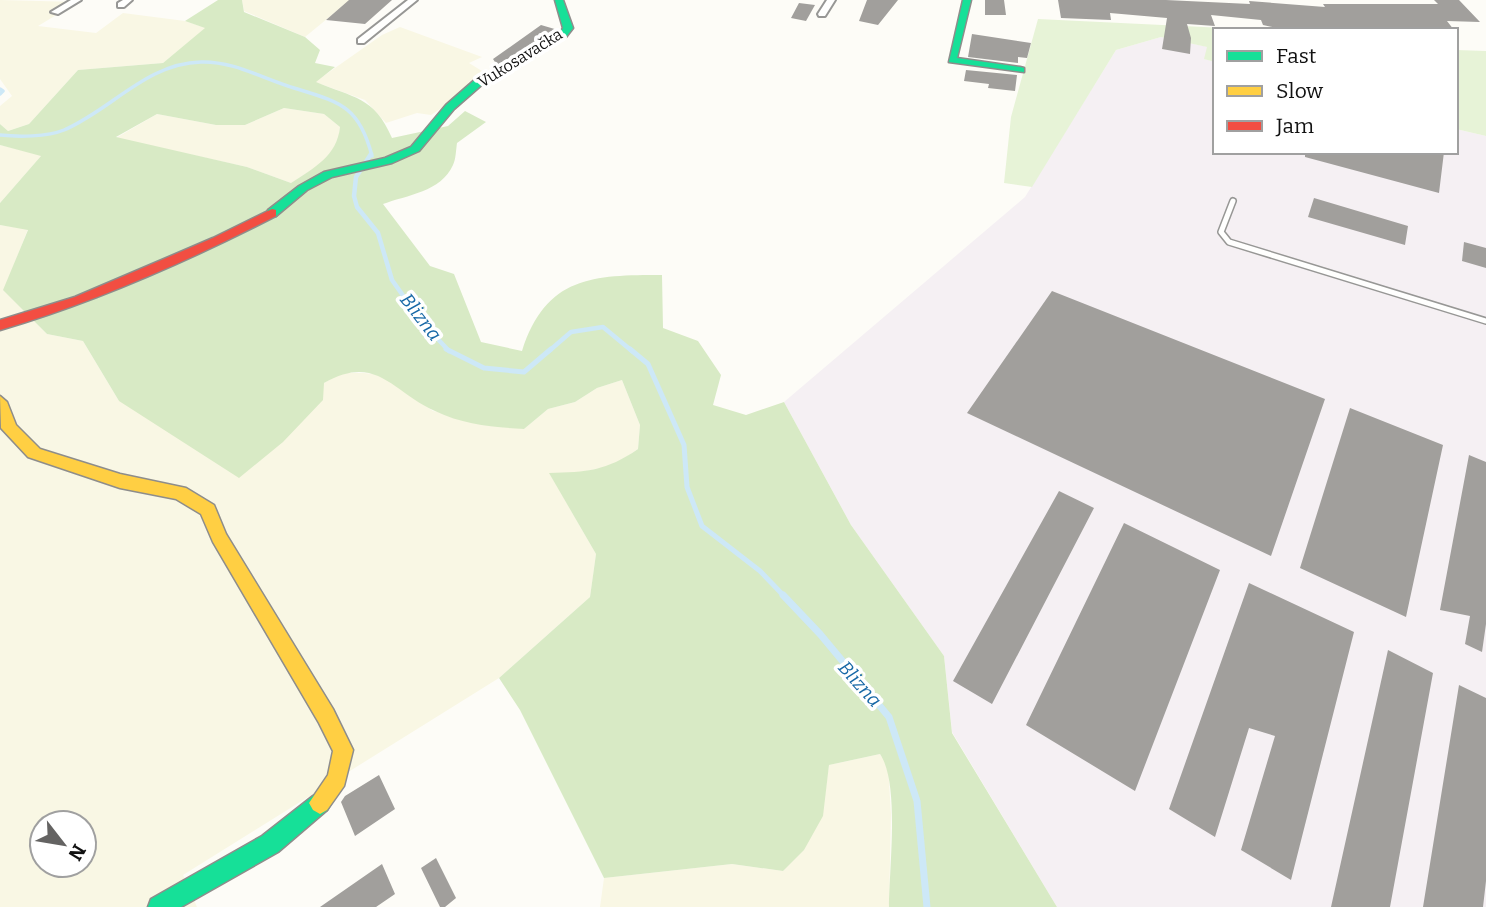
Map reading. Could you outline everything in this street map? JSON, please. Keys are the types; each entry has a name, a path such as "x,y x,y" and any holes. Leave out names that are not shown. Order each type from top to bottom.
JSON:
{"street":[{"path":"55,12 77,0"},
{"path":"361,41 413,0"},
{"name":"Vukosavačka","path":"0,325 80,300 217,241 271,214 303,188 320,179 388,161 415,149 450,107 482,79 508,69 563,35 568,28 559,0"},
{"path":"822,14 831,0"},
{"path":"967,0 954,62 1020,70"},
{"path":"0,402 9,428 34,453 81,470 180,493 208,510 219,537 326,716 343,750 337,779 316,808 270,844 159,907"}],"lane":[{"path":"1233,201 1221,232 1229,242 1486,321"}],"shaded area":[{"path":"0,0 78,2 38,26 96,33 123,13 185,21 206,28 163,63 78,70 29,124 8,131 0,124 0,106 12,96 0,79"},
{"path":"242,0 350,0 305,37 244,11"},
{"path":"400,27 482,57 469,63 490,76 431,115 417,113 386,123 365,100 315,82 382,35"},
{"path":"1161,37 1208,47 1205,59 1213,61 1213,154 1458,154 1458,129 1486,136 1486,907 1057,907 952,732 944,656 851,525 784,402 1025,197 1116,50"},
{"path":"284,108 324,114 340,127 338,143 321,164 291,183 247,167 116,138 157,114 216,125 245,125"},
{"path":"0,145 42,155 0,203"},
{"path":"0,225 28,229 4,290 47,334 83,341 119,401 324,383 341,373 364,373 381,375 433,411 524,429 548,409 575,402 597,388 622,380 640,425 638,449 615,465 577,473 550,474 596,554 590,597 499,678 183,875 197,907 0,907"},
{"path":"880,754 888,766 891,814 889,907 600,907 604,878 732,864 783,871 822,816 829,765"}],"green space":[{"path":"218,0 242,0 244,12 305,37 320,50 315,63 335,67 316,82 370,106 385,124 392,138 448,126 465,111 486,122 457,143 453,165 440,181 432,187 383,204 430,266 454,274 481,342 522,351 532,326 544,307 575,285 614,276 662,275 663,328 698,341 721,375 713,405 746,415 784,402 851,525 944,656 952,733 1057,907 889,907 892,805 886,767 880,754 829,765 823,816 804,850 783,871 732,864 604,878 520,710 499,678 590,597 596,554 549,473 596,469 616,462 638,449 640,425 622,380 597,388 575,402 548,409 524,429 457,419 435,411 371,374 358,372 342,375 324,383 323,400 283,442 239,478 119,401 83,341 47,334 3,290 28,230 0,225 0,203 41,156 0,145 0,124 8,131 29,124 78,70 163,63 205,28 185,21","holes":["284,108 324,114 340,127 334,146 323,160 291,183 247,167 116,137 157,114 216,125 245,125"]},
{"path":"1038,19 1224,28 1213,28 1213,61 1204,59 1207,47 1161,37 1116,50 1032,187 1004,183 1011,117"},
{"path":"1458,50 1486,51 1486,136 1458,129"}],"building":[{"path":"349,0 392,0 365,24 326,20"},
{"path":"867,0 898,0 878,25 859,21"},
{"path":"985,0 1004,0 1006,15 985,15"},
{"path":"1058,0 1166,0 1250,4 1249,1 1325,7 1323,4 1438,4 1434,0 1459,0 1480,22 1447,21 1452,28 1277,28 1263,25 1261,20 1211,15 1215,26 1187,24 1191,38 1190,54 1162,49 1167,18 1110,13 1111,20 1061,18"},
{"path":"799,3 815,5 806,21 791,18"},
{"path":"541,25 558,30 497,65 493,59"},
{"path":"972,34 1031,43 1027,58 1018,57 1018,63 968,57"},
{"path":"966,70 1017,75 1015,91 988,88 989,84 964,81"},
{"path":"1305,154 1444,154 1439,193 1305,157"},
{"path":"1314,198 1408,226 1405,245 1308,217"},
{"path":"1464,242 1486,248 1486,268 1462,261"},
{"path":"1052,291 1325,399 1271,556 967,413"},
{"path":"1350,408 1443,445 1406,617 1300,568"},
{"path":"1469,455 1486,462 1486,624 1482,652 1465,644 1470,616 1440,610"},
{"path":"1059,491 1094,508 992,704 953,681"},
{"path":"1124,523 1220,570 1135,791 1026,725"},
{"path":"1249,583 1354,632 1291,880 1241,850 1275,736 1249,728 1215,837 1169,809"},
{"path":"1388,650 1433,673 1390,907 1331,907"},
{"path":"1459,685 1486,698 1486,881 1483,907 1423,907"},
{"path":"379,775 395,809 355,836 341,802 345,796"},
{"path":"436,858 456,898 445,907 440,907 421,868"},
{"path":"382,864 395,894 376,907 320,907"}],"waterway":[{"name":"Blizna","path":"0,135 32,136 64,130 163,70 182,64 213,62 237,67 335,102 345,108 361,126 372,156"},
{"name":"Blizna","path":"0,89 3,91 0,94"},
{"name":"Blizna","path":"371,154 356,177 354,196 357,207 378,233 392,280 421,321 448,350"},
{"name":"Blizna","path":"549,351 571,332 603,327 632,351"},
{"name":"Blizna","path":"448,350 484,368 524,372 551,349"},
{"name":"Blizna","path":"630,349 648,364 684,445 687,487 702,526 760,571 785,597"},
{"name":"Blizna","path":"783,595 820,634 889,717 917,801 927,907"}],"traffic: fast":[{"path":"272,213 303,188 328,174 388,161 415,149 450,107 482,79 507,69 563,35 568,28 559,0"},
{"path":"967,0 952,60 1020,70"},
{"path":"159,907 270,844 320,803"}],"traffic: slow":[{"path":"0,402 9,428 34,453 120,481 180,493 208,510 219,537 326,716 343,750 337,779 320,803"}],"traffic: jam":[{"path":"0,325 80,300 217,241 272,213"}]}
